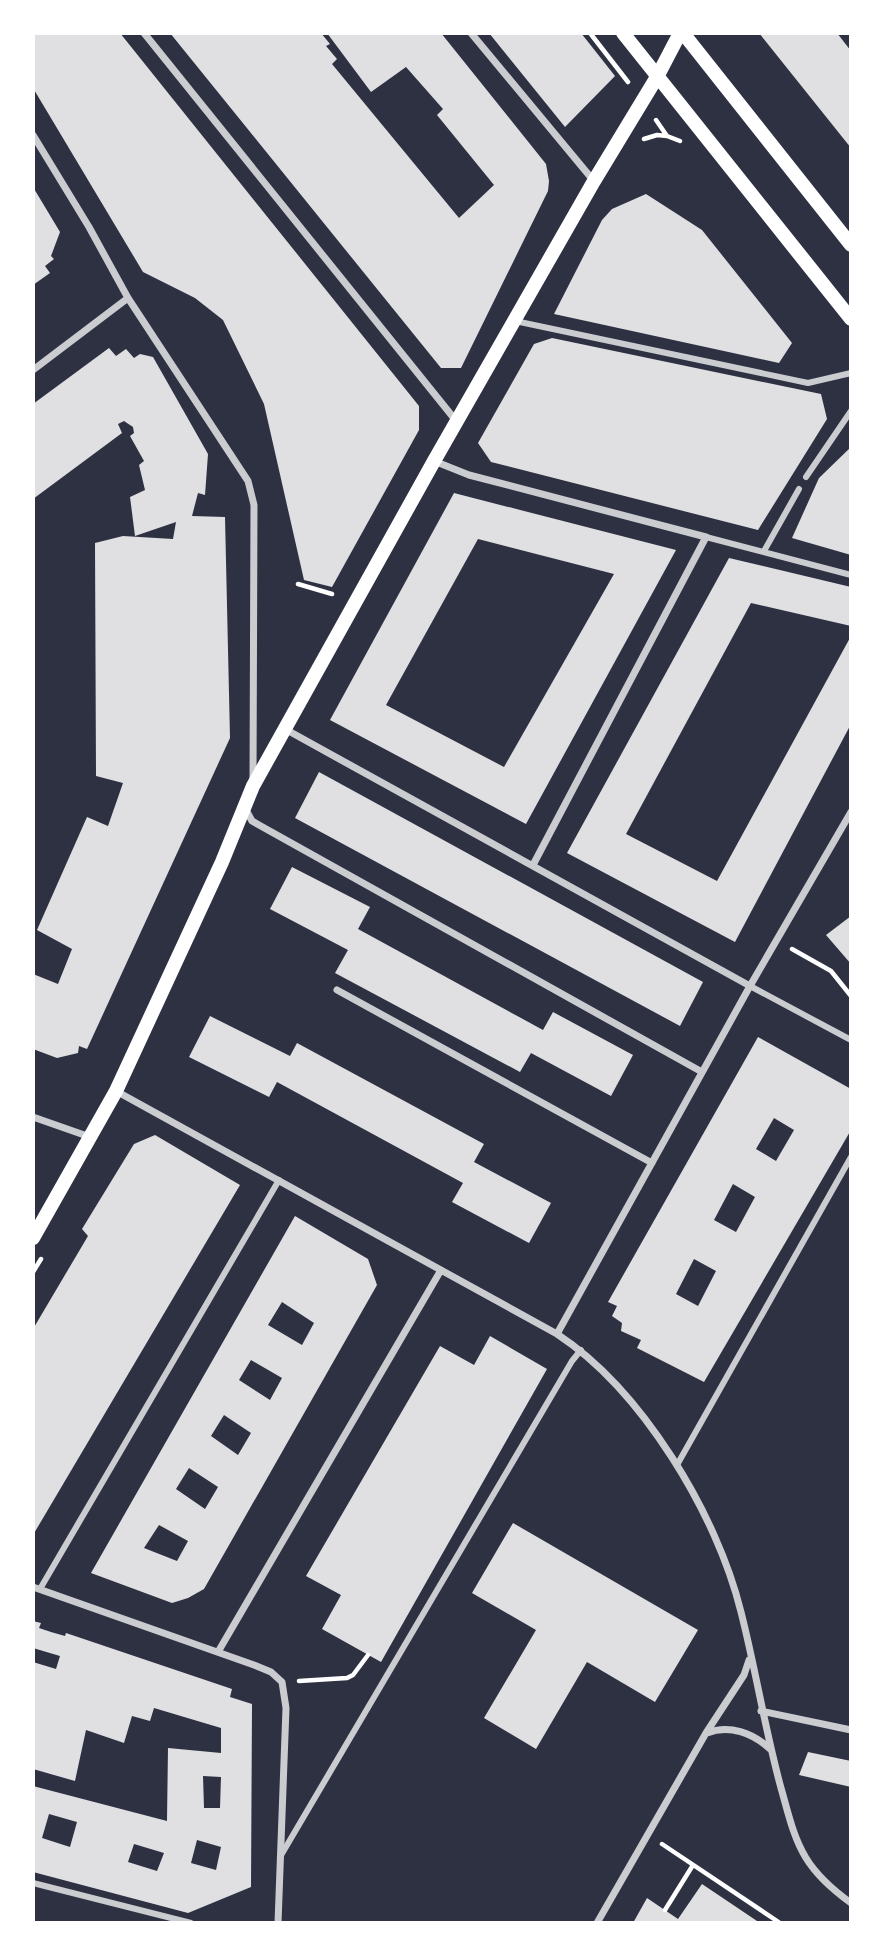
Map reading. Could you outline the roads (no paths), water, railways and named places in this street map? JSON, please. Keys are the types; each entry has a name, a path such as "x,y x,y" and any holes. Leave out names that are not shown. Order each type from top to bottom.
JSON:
{"main road":[{"path":"623,33 851,319"},
{"path":"33,1238 116,1091 253,786 434,461 681,33 851,245"}],"street":[{"path":"144,33 457,422"},
{"path":"471,33 594,181"},
{"path":"33,135 128,298 241,468 253,494 253,786"},
{"path":"33,370 128,298"},
{"path":"515,321 808,383 851,373"},
{"path":"806,477 851,411"},
{"path":"434,461 469,475 851,575"},
{"path":"764,551 799,489"},
{"path":"533,865 706,537"},
{"path":"285,728 851,1040"},
{"path":"245,808 252,821 702,1072"},
{"path":"557,1334 750,986 851,812"},
{"path":"337,990 652,1163"},
{"path":"116,1091 557,1334 581,1350 640,1414 677,1465 705,1514 727,1567 741,1612 761,1711 794,1835 821,1878 851,1903"},
{"path":"33,1116 90,1137"},
{"path":"677,1465 851,1157"},
{"path":"278,1923 286,1694 282,1682 271,1672 36,1588 279,1180"},
{"path":"218,1652 441,1270"},
{"path":"280,1857 572,1361 581,1350"},
{"path":"597,1923 706,1733 744,1675 750,1655"},
{"path":"761,1711 851,1730"},
{"path":"706,1733 719,1729 737,1731 755,1737 771,1750"},
{"path":"33,1883 191,1923"}]}
